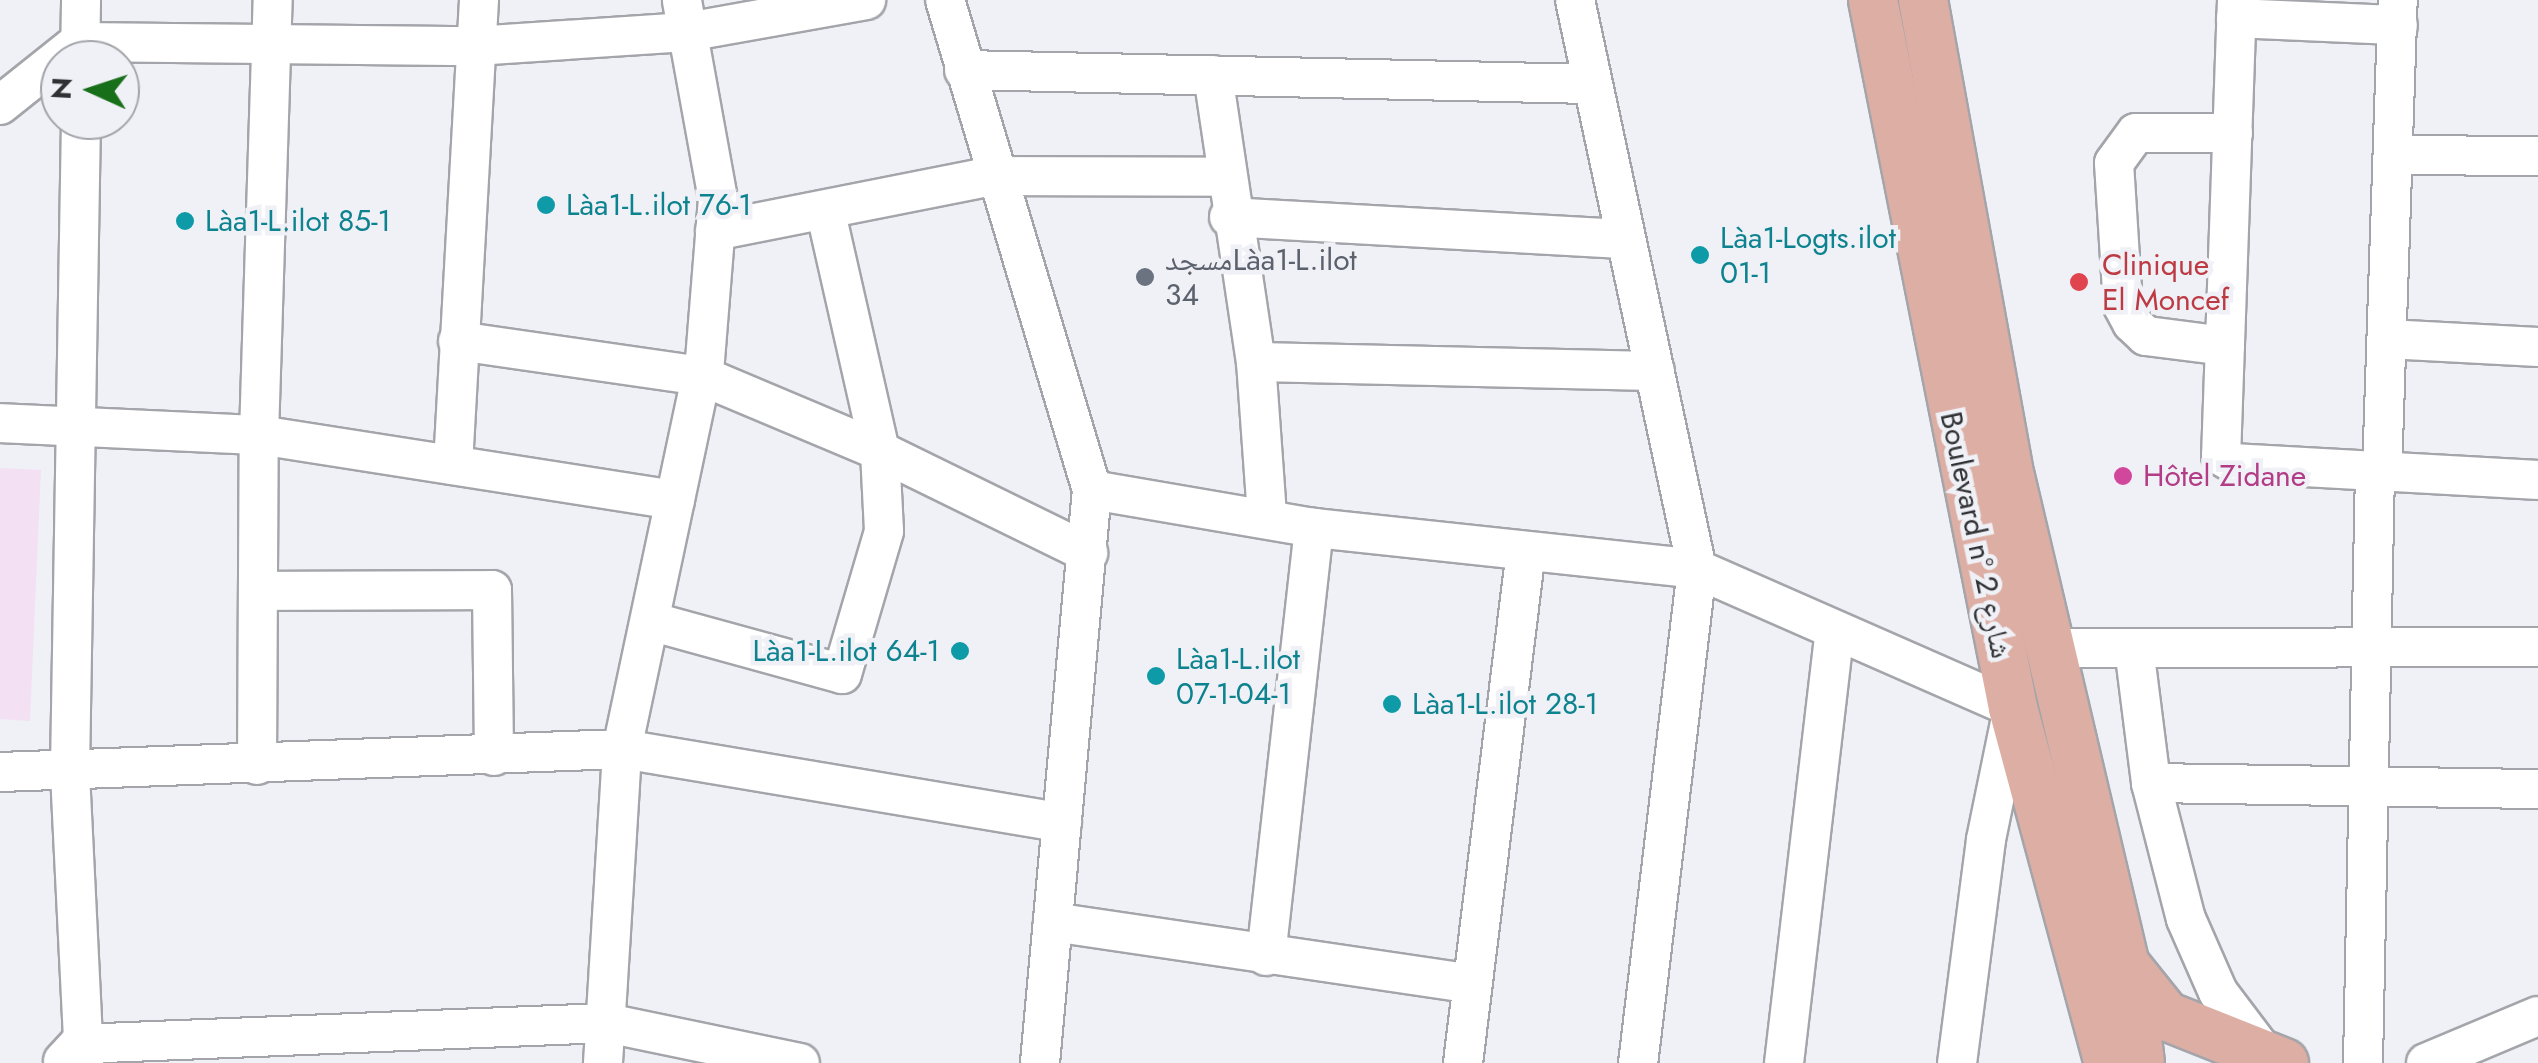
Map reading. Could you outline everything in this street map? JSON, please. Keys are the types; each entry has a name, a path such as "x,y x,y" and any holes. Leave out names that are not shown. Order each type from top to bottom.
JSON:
{"main road":[{"name":"Boulevard n° شارع 2","path":"1872,0 2014,708 2100,1013 2145,1055"},
{"name":"Boulevard n° شارع 2","path":"1923,0 2010,477 2145,1055"},
{"path":"2145,1055 2276,1060"}],"street":[{"path":"52,0 74,40"},
{"path":"80,40 82,0"},
{"path":"258,765 259,435 273,0"},
{"path":"453,465 478,0"},
{"path":"140,49 270,44 475,46 684,16 866,0"},
{"path":"945,0 994,176 1092,490 1040,1063"},
{"path":"1575,0 1697,569 1638,1063"},
{"path":"2363,1063 2370,648 2378,473 2387,339 2398,13 2237,9 2225,346 2226,462 2378,473 2538,480"},
{"path":"604,1063 622,749 702,376 718,200 684,16"},
{"path":"964,70 1590,84"},
{"path":"1213,75 1229,217 1256,362 1267,515"},
{"path":"0,105 40,78"},
{"path":"2225,346 2146,336 2132,323 2123,306 2114,163 2136,133 2233,133"},
{"path":"81,140 70,773 75,1057 607,1023 800,1063"},
{"path":"2393,155 2538,156"},
{"path":"715,231 826,213 994,176 1224,177"},
{"path":"650,621 842,674 884,531 880,450 826,213"},
{"path":"1229,217 1624,239"},
{"path":"2387,339 2538,347"},
{"path":"458,341 702,376 880,450 1088,553"},
{"path":"1256,362 1655,371"},
{"path":"0,423 259,435 675,500"},
{"path":"1092,490 1267,515 1314,528 1697,569 1834,635 2014,708 1986,840 1958,1063"},
{"path":"1266,956 1314,528"},
{"path":"1464,1063 1470,984 1526,551"},
{"path":"258,591 492,590 494,756"},
{"path":"1784,1063 1834,635"},
{"path":"2050,648 2538,648"},
{"path":"2134,648 2151,784 2194,937 2218,992 2276,1060"},
{"path":"0,772 70,773 622,749 1062,823"},
{"path":"2151,784 2538,788"},
{"path":"1052,922 1470,984"},
{"path":"2426,1063 2538,1016"}],"shaded area":[{"path":"0,468 41,470 30,721 0,719"}],"place":[{"name":"Làa1-L.ilot 76-1","path":"546,205"},
{"name":"Làa1-L.ilot 85-1","path":"185,221"},
{"name":"Làa1-Logts.ilot 01-1","path":"1700,255"},
{"name":"مسجدLàa1-L.ilot 34","path":"1145,277"},
{"name":"Clinique El Moncef","path":"2079,282"},
{"name":"Hôtel Zidane","path":"2123,476"},
{"name":"Làa1-L.ilot 64-1","path":"960,651"},
{"name":"Làa1-L.ilot 07-1-04-1","path":"1156,676"},
{"name":"Làa1-L.ilot 28-1","path":"1392,704"}]}
